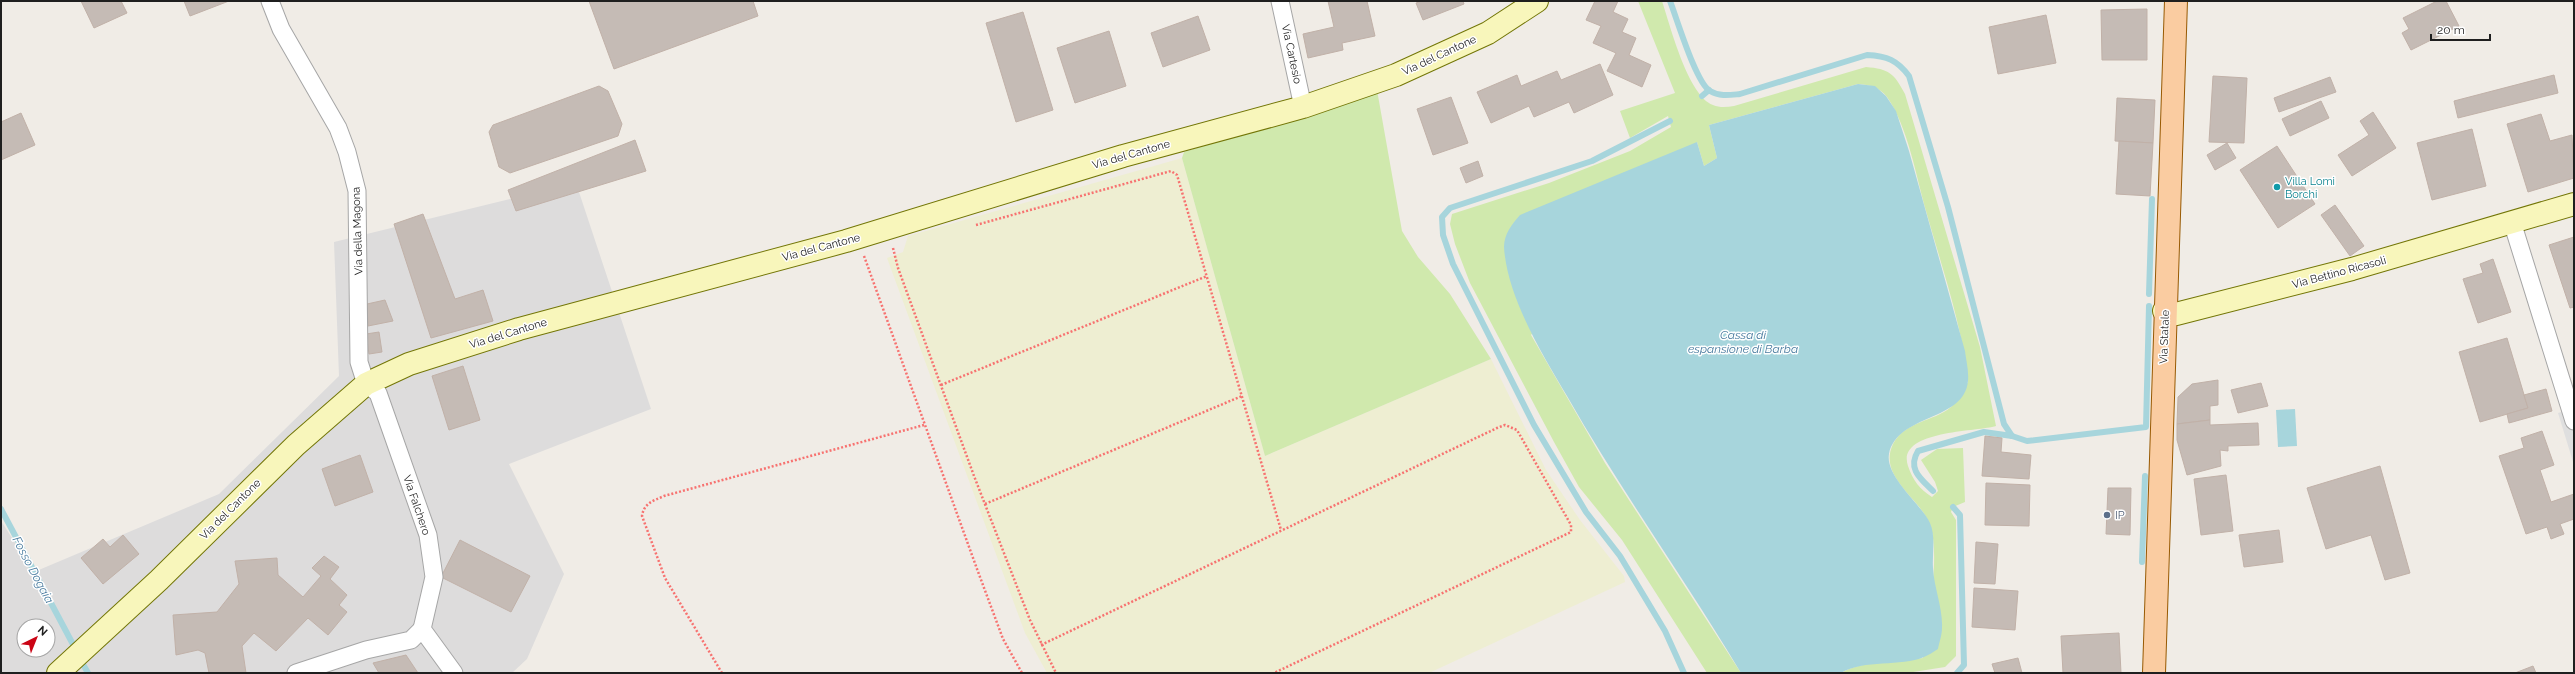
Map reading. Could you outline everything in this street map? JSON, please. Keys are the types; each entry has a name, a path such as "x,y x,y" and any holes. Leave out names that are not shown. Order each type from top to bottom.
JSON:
{"main road":[{"name":"Via Statale","path":"2154,673 2164,311 2176,1"}],"street":[{"name":"Via della Magona","path":"270,1 281,29 338,128 348,152 357,191 359,362 366,384"},
{"name":"Via Cartesio","path":"1280,1 1303,107"},
{"name":"Via del Cantone","path":"58,673 159,580 296,445 366,384 409,364 519,328 862,236 1123,156 1303,107 1403,72 1488,33 1538,1"},
{"name":"Via Bettino Ricasoli","path":"2164,311 2176,314 2352,269 2574,204"},
{"path":"2512,222 2574,421"},
{"name":"Via Falchero","path":"366,384 378,393 428,535 434,577 422,630"},
{"path":"296,673 366,650 411,640 422,630 454,673"}],"path":[{"path":"973,226 1171,171 1177,175 1281,530"},
{"path":"862,236 865,261 924,425 1003,638 1022,673"},
{"path":"899,245 893,246 898,268 985,504 1041,645 1056,673"},
{"path":"941,385 1207,276"},
{"path":"985,504 1242,396"},
{"path":"722,673 665,578 642,516 643,508 649,503 664,496 924,425"},
{"path":"1041,645 1505,425 1512,426 1517,430 1571,525 1570,532 1274,673"},
{"path":"1282,669 1284,673"}],"shaded area":[{"path":"576,183 651,409 509,464 564,574 527,659 512,673 1,673 1,521 34,572 219,494 339,376 334,242"},
{"path":"2574,408 2574,465 2558,413"}],"green space":[{"path":"1638,1 1662,1 1681,59 1688,74 1704,99 1713,105 1724,107 1734,106 1866,67 1880,69 1890,73 1898,81 1905,94 1980,347 1996,426 1940,435 1926,439 1914,445 1908,454 1908,466 1912,476 1920,488 1932,497 1938,491 1935,482 1921,460 1937,449 1963,448 1965,502 1953,507 1951,512 1956,520 1956,656 1945,667 1907,673 1841,673 1849,669 1869,664 1923,658 1934,572 1933,538 1930,525 1919,506 1902,488 1896,478 1891,467 1890,456 1893,444 1898,436 1912,426 1944,412 1954,405 1968,382 1956,317 1911,152 1901,123 1887,97 1881,91 1871,86 1858,84 1709,125 1717,158 1704,166 1697,142 1531,335 1605,463 1741,673 1707,673 1622,540 1579,487 1470,283 1455,244 1450,224 1452,214 1549,183 1630,151 1671,127 1668,116 1630,138 1620,111 1675,93"},
{"path":"1377,90 1402,231 1418,257 1450,294 1491,359 1265,456 1182,158 1184,152"},
{"path":"1182,158 1265,456 1491,359 1546,470 1580,520 1624,576 1625,582 1429,673 1047,673 1025,633 887,258 903,252 908,236"}],"water":[{"name":"Cassa di espansione di Barba","path":"1858,84 1875,86 1886,96 1896,111 1909,151 1965,351 1968,381 1964,394 1955,404 1944,411 1905,431 1895,441 1889,454 1889,463 1898,481 1926,516 1932,528 1934,576 1940,606 1942,631 1938,649 1915,660 1871,664 1850,669 1841,673 1741,673 1698,603 1609,466 1537,344 1527,324 1512,285 1507,266 1504,242 1509,230 1520,215 1697,142 1704,166 1717,158 1709,125"},
{"path":"2295,409 2297,446 2278,447 2276,410"}],"building":[{"path":"81,1 121,1 127,13 94,28"},
{"path":"184,1 229,1 190,16"},
{"path":"589,1 753,1 758,16 614,69"},
{"path":"1328,1 1367,1 1375,36 1342,43 1343,50 1308,58 1303,34 1334,27"},
{"path":"1422,1 1463,1 1464,4 1423,20 1416,3"},
{"path":"1595,1 1618,1 1613,12 1628,19 1622,32 1636,38 1629,55 1651,65 1642,87 1607,71 1616,53 1593,43 1601,26 1586,20"},
{"path":"2437,1 2446,1 2459,26 2411,50 2402,33 2409,29 2403,18"},
{"path":"2147,9 2147,60 2102,60 2101,10"},
{"path":"1023,12 1053,110 1016,122 986,23"},
{"path":"2046,15 2056,63 1998,74 1989,27"},
{"path":"1198,16 1210,50 1163,67 1151,33"},
{"path":"1109,31 1126,86 1075,103 1057,48"},
{"path":"1600,64 1613,95 1574,113 1569,102 1534,117 1529,106 1491,123 1477,92 1517,75 1521,86 1557,71 1561,80"},
{"path":"2554,75 2558,93 2458,118 2454,101"},
{"path":"2213,76 2247,78 2244,143 2209,142"},
{"path":"2330,77 2336,92 2279,112 2274,98"},
{"path":"599,86 608,91 622,124 618,136 510,173 499,167 489,132 493,125"},
{"path":"1451,97 1468,143 1433,155 1417,109"},
{"path":"2117,98 2155,100 2153,143 2115,141"},
{"path":"2321,101 2329,118 2290,136 2282,119"},
{"path":"2373,112 2396,148 2352,176 2338,155 2369,135 2360,121"},
{"path":"21,113 35,145 1,160 1,122"},
{"path":"2541,114 2550,141 2572,135 2574,178 2528,192 2507,124"},
{"path":"2472,129 2486,186 2432,200 2417,143"},
{"path":"635,140 646,171 516,211 508,190"},
{"path":"2119,141 2153,143 2150,196 2116,194"},
{"path":"2227,143 2236,158 2215,170 2207,155"},
{"name":"Villa Lomi Borchi","path":"2277,146 2315,204 2278,228 2240,170"},
{"path":"1478,161 1483,176 1466,183 1460,168"},
{"path":"2335,205 2364,246 2350,256 2321,215"},
{"path":"423,214 455,299 483,290 493,321 431,338 394,224"},
{"path":"2574,237 2574,307 2570,308 2549,245"},
{"path":"2493,259 2511,312 2478,323 2463,279 2483,273 2480,264"},
{"path":"385,300 393,321 368,326 367,304"},
{"path":"379,332 382,352 369,354 366,334"},
{"path":"2507,338 2528,408 2480,422 2459,352"},
{"path":"463,366 480,420 449,430 432,376"},
{"path":"2218,380 2218,405 2210,406 2210,420 2177,424 2178,397 2192,384"},
{"path":"2261,383 2268,406 2238,413 2231,390"},
{"path":"2546,389 2552,411 2509,423 2507,414 2528,408 2524,395"},
{"path":"2210,420 2210,425 2258,423 2259,445 2228,446 2228,451 2220,450 2221,466 2187,475 2177,440 2177,424"},
{"path":"2542,431 2554,465 2540,470 2551,502 2574,494 2574,519 2560,524 2564,534 2551,539 2547,527 2526,534 2499,456 2524,448 2521,438"},
{"path":"1985,436 2002,438 2001,452 2031,455 2029,479 1982,476"},
{"path":"360,455 373,492 335,506 322,469"},
{"path":"2380,466 2410,573 2385,580 2371,535 2326,549 2307,488"},
{"path":"2226,475 2233,531 2201,535 2194,479"},
{"path":"1986,483 2030,485 2029,526 1985,525"},
{"path":"2108,488 2131,488 2130,535 2106,534"},
{"path":"2279,530 2283,562 2244,567 2239,535"},
{"path":"123,535 139,554 103,584 81,558 103,539 110,547"},
{"path":"460,540 530,576 511,612 441,577"},
{"path":"1976,542 1998,544 1995,584 1974,583"},
{"path":"324,556 339,567 330,579 347,595 339,605 347,612 328,635 308,618 276,651 254,633 242,646 246,673 209,673 205,653 198,650 176,655 173,615 217,612 239,584 235,561 277,558 278,575 303,597 321,576 312,568"},
{"path":"1974,588 2018,591 2015,630 1972,627"},
{"path":"2119,633 2121,673 2063,673 2061,636"},
{"path":"406,655 418,673 379,673 373,663"},
{"path":"2018,658 2022,673 1995,673 1992,664"},
{"path":"2533,666 2536,673 2515,673"}],"waterway":[{"path":"1670,1 1687,50 1699,76 1710,91 1718,94 1740,94 1867,55 1880,56 1891,60 1900,66 1909,76 1948,207 2004,424 2012,436 2027,441 2146,427 2149,306"},
{"path":"1702,96 1709,90"},
{"path":"1670,121 1592,161 1450,208 1442,217 1443,235 1453,264 1534,425 1586,512 1620,556 1665,631 1684,673"},
{"path":"2149,294 2152,199"},
{"path":"1933,491 1920,478 1915,468 1915,457 1918,451 1984,432 2012,436"},
{"path":"2142,562 2145,476"},
{"path":"1953,507 1960,515 1964,665 1957,673"},
{"name":"Fosso Dogaia","path":"1,509 76,650"},
{"name":"Fosso Dogaia","path":"80,659 88,673"}],"place":[{"name":"Villa Lomi Borchi","path":"2277,187"},
{"name":"IP","path":"2107,515"}]}
